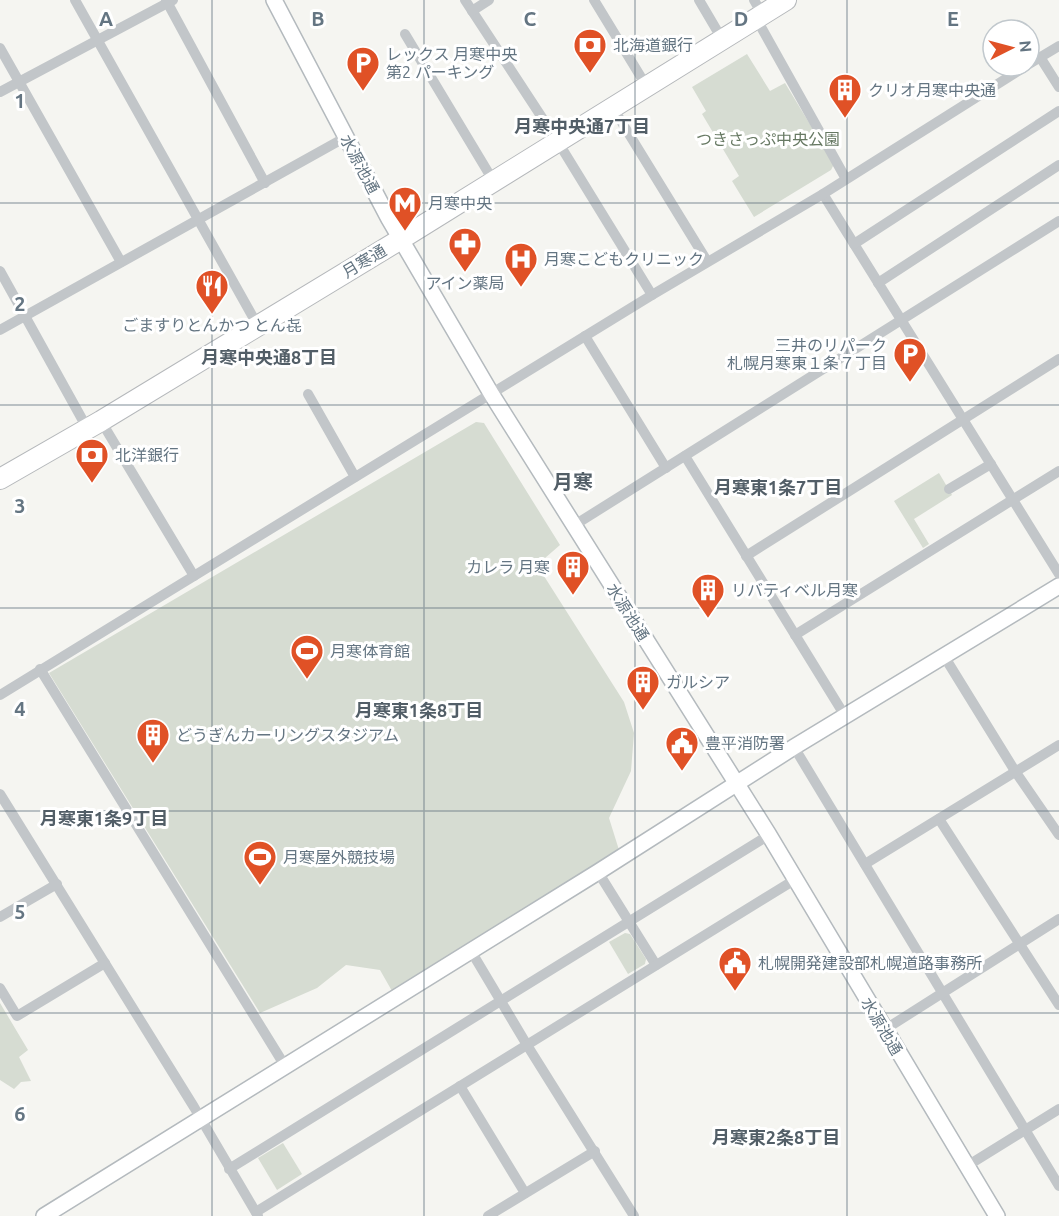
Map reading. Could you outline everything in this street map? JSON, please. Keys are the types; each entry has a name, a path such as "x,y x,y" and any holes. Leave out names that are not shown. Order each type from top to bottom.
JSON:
{"highway":[{"name":"月寒通","path":"0,479 401,240 723,39 757,11 786,0"}],"street":[{"path":"75,0 258,326"},
{"name":"水源池通","path":"273,0 401,240 492,394 796,879 997,1216"},
{"path":"465,0 558,142 652,295"},
{"path":"472,11 489,0"},
{"path":"594,0 647,87"},
{"path":"699,0 723,39"},
{"path":"0,92 169,1 265,183"},
{"path":"757,11 846,179"},
{"path":"405,34 494,182"},
{"path":"1041,56 1059,46"},
{"path":"0,48 121,262"},
{"path":"1041,59 1059,87"},
{"path":"0,695 707,261 823,194 1006,78"},
{"path":"613,108 707,261"},
{"path":"854,244 1059,111"},
{"path":"0,330 346,137"},
{"path":"878,283 1059,165"},
{"path":"823,194 1059,574"},
{"path":"573,526 1059,221"},
{"path":"0,271 94,425 194,576"},
{"path":"585,336 666,468"},
{"path":"746,556 1059,358"},
{"path":"308,394 355,477"},
{"path":"685,456 845,716"},
{"path":"949,489 991,464"},
{"path":"795,635 1059,471"},
{"path":"44,1216 598,872 794,747 1059,586"},
{"path":"944,656 1015,771 1059,835"},
{"path":"40,669 285,1066"},
{"path":"865,864 1059,745"},
{"path":"794,747 1059,1186"},
{"path":"0,794 257,1214 796,879"},
{"path":"939,819 1059,1005"},
{"path":"229,1170 768,835"},
{"path":"598,872 656,965"},
{"path":"0,918 57,884"},
{"path":"884,1030 1059,919"},
{"path":"471,951 634,1216"},
{"path":"0,988 17,1016 105,963"},
{"path":"460,1086 525,1193"},
{"path":"967,1166 1059,1109"},
{"path":"488,1216 595,1151"}],"green space":[{"name":"つきさっぷ中央公園","path":"747,54 770,91 785,83 834,164 831,170 754,217 732,181 739,176 702,114 706,111 692,87"},
{"path":"476,422 484,423 560,545 537,565 624,702 634,733 631,771 609,818 619,850 392,991 380,970 346,965 317,988 260,1013 49,673"},
{"path":"939,473 952,495 914,519 929,544 923,548 894,501"},
{"path":"625,933 630,934 646,959 645,964 628,974 609,942"},
{"path":"0,1003 28,1050 19,1057 31,1081 21,1082 14,1089 0,1080"},
{"path":"283,1143 302,1174 277,1190 258,1158"}],"place":[{"name":"北海道銀行","path":"590,74"},
{"name":"レックス 月寒中央 第2 パーキング","path":"363,92"},
{"name":"クリオ月寒中央通","path":"845,119"},
{"name":"月寒中央","path":"405,232"},
{"name":"アイン薬局","path":"465,273"},
{"name":"月寒こどもクリニック","path":"521,288"},
{"name":"ごますりとんかつ とん㐂","path":"212,315"},
{"name":"三井のリパーク 札幌月寒東１条７丁目","path":"910,383"},
{"name":"北洋銀行","path":"92,484"},
{"name":"カレラ 月寒","path":"573,596"},
{"name":"リバティベル月寒","path":"708,619"},
{"name":"月寒体育館","path":"307,680"},
{"name":"ガルシア","path":"643,711"},
{"name":"どうぎんカーリングスタジアム","path":"153,764"},
{"name":"豊平消防署","path":"682,772"},
{"name":"月寒屋外競技場","path":"260,886"},
{"name":"札幌開発建設部札幌道路事務所","path":"735,992"}],"district":[{"name":"月寒中央通7丁目","path":"582,126"},
{"name":"月寒中央通8丁目","path":"269,357"},
{"name":"月寒","path":"573,481"},
{"name":"月寒東1条7丁目","path":"778,487"},
{"name":"月寒東1条8丁目","path":"419,710"},
{"name":"月寒東1条9丁目","path":"104,818"},
{"name":"月寒東2条8丁目","path":"776,1137"}]}
